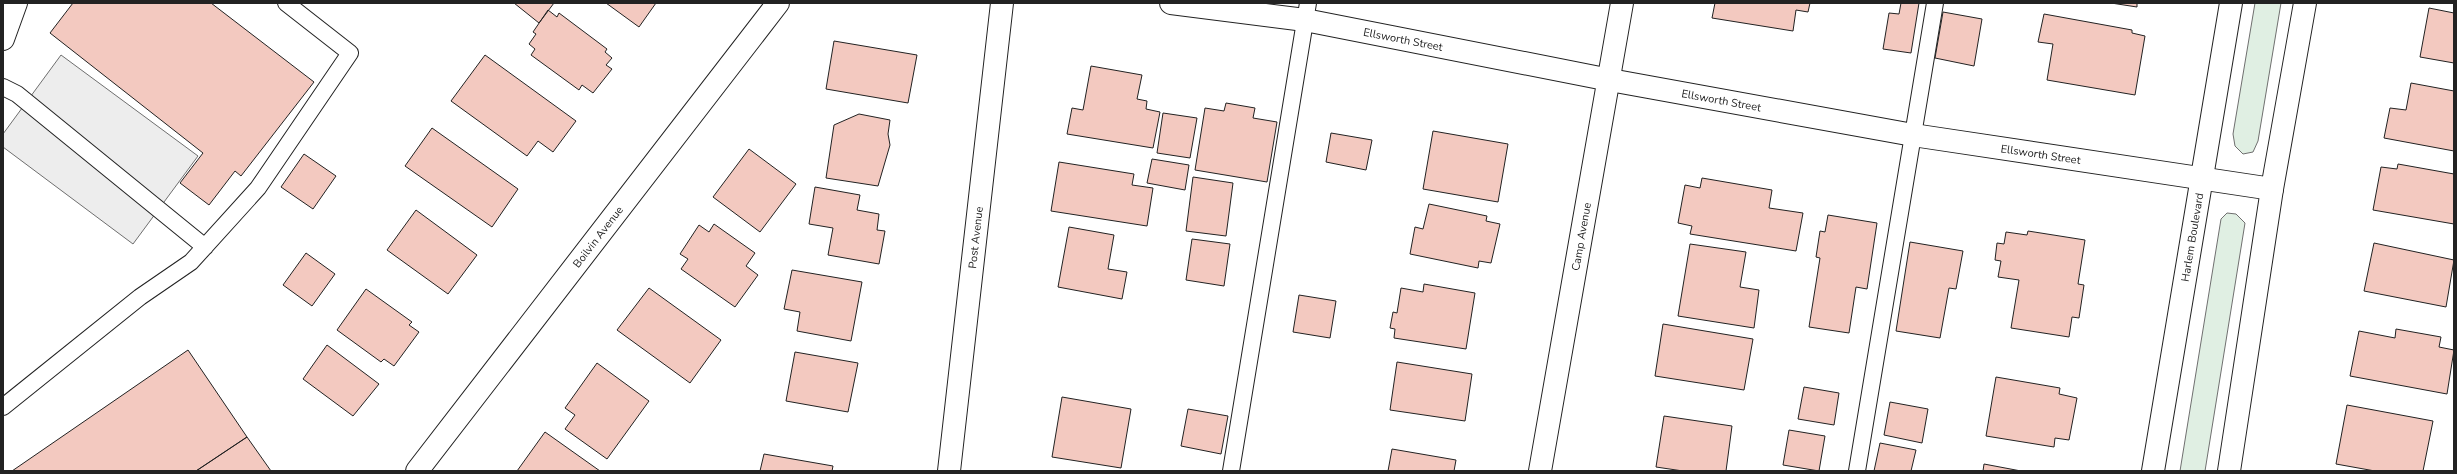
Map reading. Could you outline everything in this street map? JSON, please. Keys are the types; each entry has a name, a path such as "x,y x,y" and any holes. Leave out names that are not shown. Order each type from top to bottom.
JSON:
{"street":[{"name":"Boilvin Avenue","path":"417,471 778,3"},
{"name":"Post Avenue","path":"948,471 1002,3"},
{"name":"Ellsworth Street","path":"1172,3 1307,11 1610,80 1913,135 2272,189"},
{"name":"Camp Avenue","path":"1540,471 1610,80 1622,3"},
{"name":"Harlem Boulevard","path":"2153,471 2231,3"},
{"path":"2229,471 2272,189 2305,3"}],"lane":[{"path":"3,407 140,297 191,262 258,188 350,53 286,3"},
{"path":"1857,471 1935,3"},
{"path":"1231,471 1307,11"},
{"path":"3,87 17,94 205,246"}],"green space":[{"path":"2255,3 2281,3 2258,141 2253,152 2243,154 2235,146 2233,134"},
{"path":"2227,213 2236,214 2245,223 2205,471 2180,471 2221,219"}],"shaded area":[{"path":"61,55 198,156 133,244 3,147 3,134"}],"building":[{"path":"73,3 211,3 314,82 241,176 235,171 209,205 180,183 203,153 50,33"},
{"path":"514,3 554,3 539,23"},
{"path":"606,3 656,3 639,27"},
{"path":"1715,3 1810,3 1808,12 1796,10 1793,31 1712,18"},
{"path":"1901,3 1919,3 1911,53 1883,49 1889,13 1899,14"},
{"path":"2111,3 2137,3 2137,7"},
{"path":"2429,8 2454,13 2454,63 2420,57"},
{"path":"548,10 557,17 559,13 607,49 605,52 612,58 606,65 612,69 593,93 582,85 579,90 531,55 535,49 529,44 536,34 533,32"},
{"path":"1943,12 1982,19 1974,66 1935,58"},
{"path":"2044,14 2132,30 2132,33 2145,36 2135,95 2047,80 2053,44 2038,42"},
{"path":"834,41 917,55 908,103 826,89"},
{"path":"485,55 576,121 553,152 538,141 527,156 451,101"},
{"path":"1091,66 1142,75 1137,99 1147,101 1146,109 1160,112 1153,148 1067,134 1072,108 1083,110"},
{"path":"2411,83 2454,91 2454,151 2384,138 2390,108 2406,110"},
{"path":"1226,103 1255,108 1253,118 1277,122 1267,182 1195,170 1205,108 1224,111"},
{"path":"1163,113 1197,118 1190,158 1157,153"},
{"path":"859,114 890,120 888,134 890,145 878,186 826,178 834,125"},
{"path":"432,128 518,189 492,227 405,166"},
{"path":"1433,131 1508,144 1498,202 1423,189"},
{"path":"1331,133 1372,140 1366,170 1326,162"},
{"path":"749,149 796,184 760,232 713,197"},
{"path":"304,154 336,176 313,209 281,187"},
{"path":"1152,159 1189,165 1185,190 1147,183"},
{"path":"1059,162 1134,174 1132,185 1153,188 1147,226 1051,211"},
{"path":"2398,164 2454,174 2454,224 2373,210 2381,167 2397,169"},
{"path":"1193,177 1233,183 1226,236 1186,231"},
{"path":"1702,178 1772,190 1769,208 1803,213 1796,251 1690,234 1692,226 1678,223 1685,185 1700,188"},
{"path":"815,187 860,195 857,210 879,214 877,230 885,231 879,264 828,255 833,228 809,224"},
{"path":"1429,204 1487,216 1486,221 1500,224 1491,263 1479,261 1478,268 1410,254 1415,227 1423,229"},
{"path":"416,210 477,255 448,294 387,250"},
{"path":"1828,215 1877,223 1867,289 1856,287 1849,333 1809,327 1820,258 1816,257 1820,231 1825,232"},
{"path":"714,224 755,253 746,266 758,275 735,307 681,269 688,259 680,254 699,225 709,232"},
{"path":"1069,227 1114,235 1108,269 1127,272 1122,299 1058,287"},
{"path":"2028,231 2085,240 2078,284 2084,285 2079,318 2072,317 2069,337 2011,328 2019,280 1998,277 2001,261 1995,260 1997,243 2004,244 2006,232 2027,235"},
{"path":"1192,239 1230,244 1224,286 1186,280"},
{"path":"1910,242 1963,251 1956,289 1949,288 1940,338 1896,331"},
{"path":"2374,243 2454,260 2446,307 2364,291"},
{"path":"1690,244 1746,252 1740,287 1759,290 1754,328 1678,316"},
{"path":"306,253 335,274 312,306 283,285"},
{"path":"792,270 862,282 851,341 797,331 800,312 784,309"},
{"path":"1424,284 1475,293 1466,349 1394,338 1395,329 1390,328 1393,312 1397,313 1401,288 1423,292"},
{"path":"649,288 721,340 690,383 617,330"},
{"path":"366,289 412,322 409,325 419,332 394,366 384,359 381,362 337,330"},
{"path":"1299,295 1336,301 1330,338 1293,332"},
{"path":"1663,324 1753,339 1744,390 1655,376"},
{"path":"2396,329 2441,337 2439,347 2454,350 2447,394 2350,376 2359,331 2395,338"},
{"path":"327,345 379,384 353,416 303,379"},
{"path":"188,350 247,437 196,471 12,471"},
{"path":"795,352 858,363 848,412 786,401"},
{"path":"1397,362 1472,374 1465,421 1390,410"},
{"path":"597,363 649,401 607,459 565,429 575,415 565,408"},
{"path":"1996,377 2060,388 2059,394 2077,398 2069,440 2055,438 2054,447 1986,436"},
{"path":"1804,387 1839,393 1834,425 1798,419"},
{"path":"1062,397 1131,409 1121,468 1052,457"},
{"path":"1890,402 1928,409 1922,443 1884,435"},
{"path":"2347,405 2433,421 2423,471 2375,471 2336,464"},
{"path":"1188,409 1228,416 1221,454 1181,446"},
{"path":"1664,416 1732,426 1726,471 1683,471 1656,467"},
{"path":"1789,430 1825,436 1819,471 1783,465"},
{"path":"545,432 600,471 517,471"},
{"path":"247,437 271,471 196,471"},
{"path":"1880,443 1916,450 1911,471 1874,471"},
{"path":"1392,449 1456,460 1454,471 1388,471"},
{"path":"764,454 833,466 832,471 760,471"},
{"path":"1984,464 2021,471 1983,471"}]}
